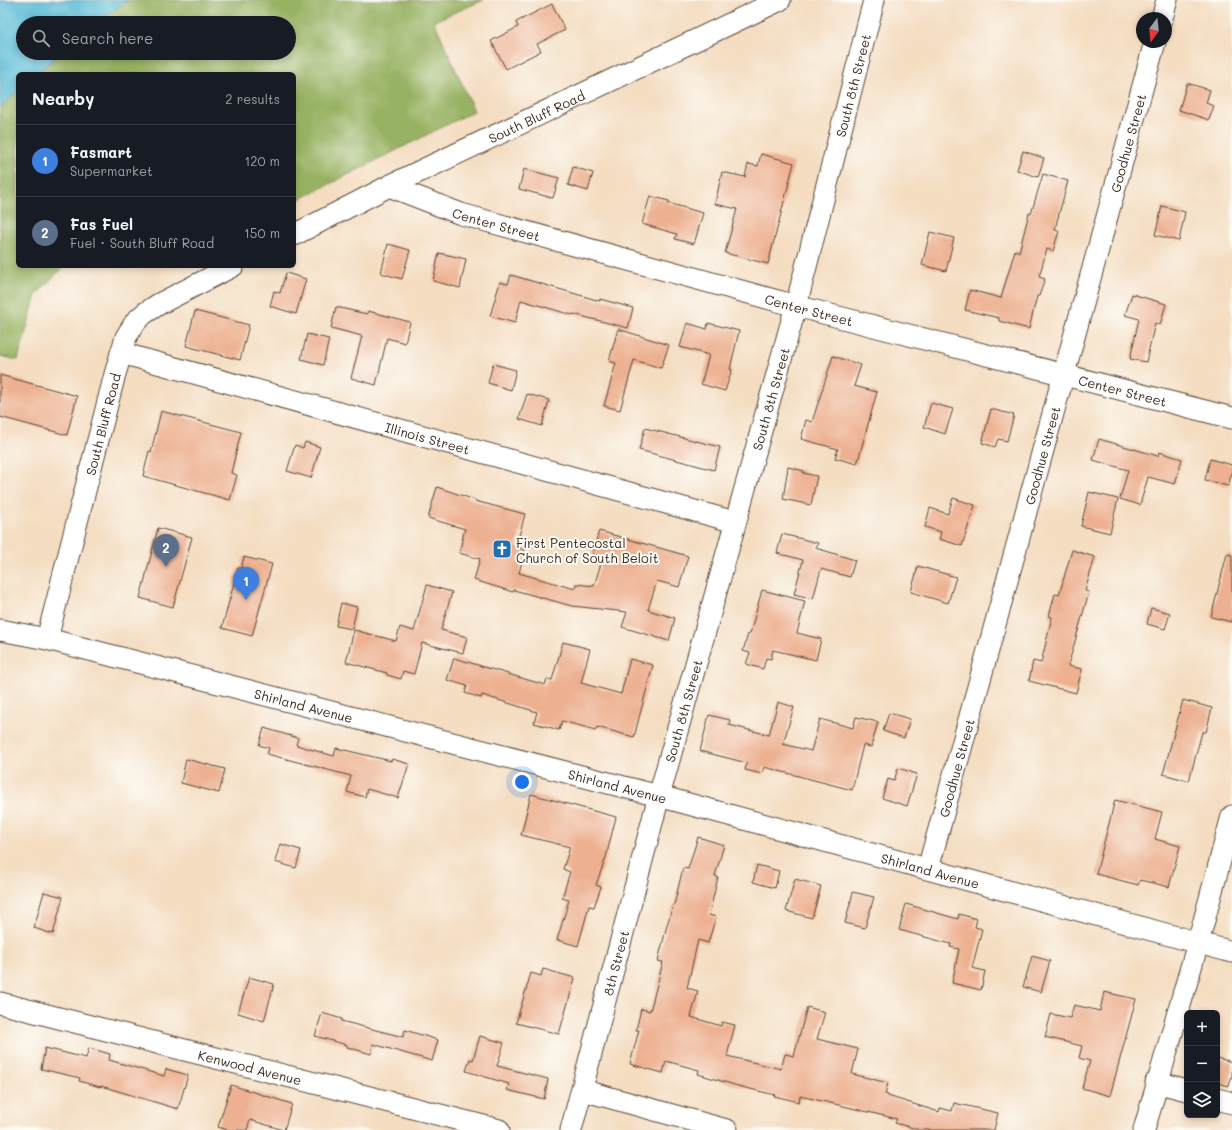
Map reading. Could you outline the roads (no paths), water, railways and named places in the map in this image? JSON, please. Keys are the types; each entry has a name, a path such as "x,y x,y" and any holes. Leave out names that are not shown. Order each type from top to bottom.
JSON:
{"street":[{"name":"South Bluff Road","path":"296,234 389,186 780,0"},
{"name":"South 8th Street","path":"660,796 796,306 874,0"},
{"path":"1164,12 1167,0"},
{"name":"Goodhue Street","path":"928,869 1154,48"},
{"name":"Center Street","path":"389,186 461,214 796,306 1232,418"},
{"name":"South Bluff Road","path":"47,639 121,353 129,330 144,313 229,268"},
{"name":"Illinois Street","path":"121,353 735,522"},
{"name":"Shirland Avenue","path":"0,630 47,639 660,796 1232,952"},
{"name":"8th Street","path":"571,1130 660,796"},
{"path":"1144,1130 1156,1082 1198,943 1232,816"},
{"name":"Kenwood Avenue","path":"0,1003 499,1130"},
{"path":"1156,1082 1184,1089"},
{"path":"582,1090 727,1130"},
{"path":"1220,1100 1232,1103"}],"water":[{"path":"0,0 128,0 106,16 16,16 16,60 52,60 38,72 16,72 16,92 0,108"}],"place":[{"name":"First Pentecostal Church of South Beloit","path":"502,549"},
{"name":"Fas Fuel","path":"166,567"},
{"name":"Fasmart","path":"246,600"}]}
